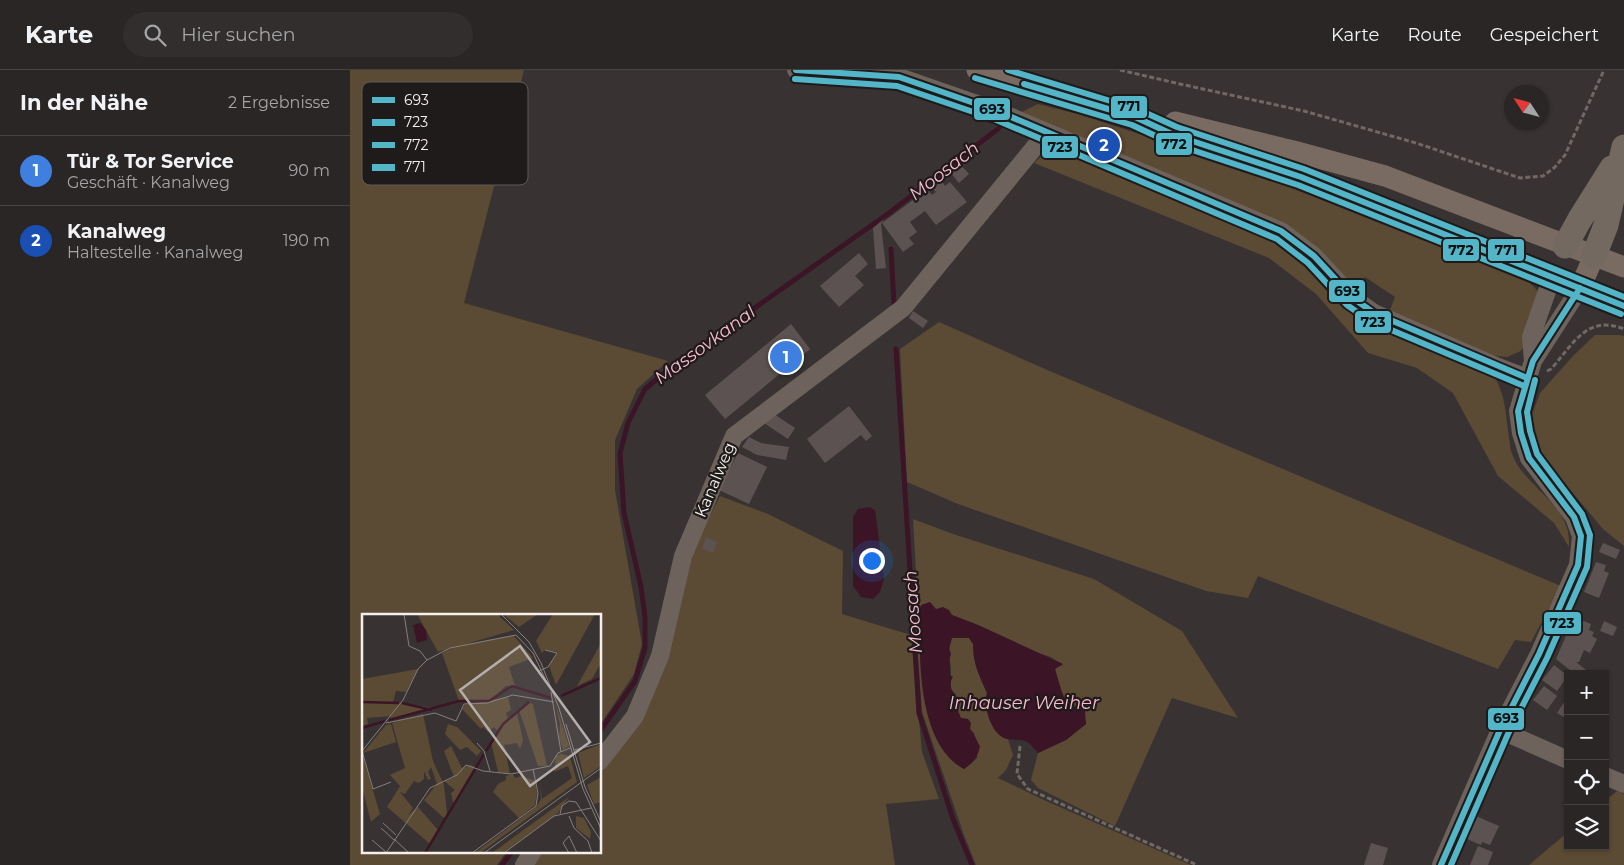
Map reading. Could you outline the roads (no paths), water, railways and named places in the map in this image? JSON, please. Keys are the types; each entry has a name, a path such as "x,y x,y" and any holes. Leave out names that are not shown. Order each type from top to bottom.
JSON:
{"highway":[{"path":"1565,246 1623,150"},
{"path":"1594,256 1606,225 1623,150"},
{"path":"1611,204 1624,234"}],"main road":[{"path":"977,70 1135,118 1174,135 1301,177 1624,306"},
{"path":"1135,118 1164,120 1385,176 1624,267"},
{"path":"1552,277 1565,246"},
{"path":"1580,288 1594,256"}],"street":[{"path":"796,70 899,77 997,111 1047,132 1280,231 1314,256 1353,298 1374,313 1527,378"},
{"name":"Kanalweg","path":"601,760 635,716 660,656 683,556 734,436 903,308 1047,132"},
{"path":"1533,360 1531,338 1552,277"},
{"path":"1442,865 1500,730 1539,654 1578,565 1581,536 1574,517 1529,458 1521,433 1518,411 1533,360 1580,288"},
{"path":"1500,730 1564,758"},
{"path":"1609,778 1624,784"},
{"path":"524,865 532,852"}],"water":[{"path":"869,507 875,510 884,579 880,592 873,599 861,597 853,586 853,517 858,509"},
{"name":"Inhauser Weiher","path":"930,602 936,609 943,607 949,610 952,615 1063,664 1055,669 1063,696 1072,706 1085,711 1086,724 1066,740 1038,753 1027,742 1009,740 1001,736 993,726 987,713 987,693 975,664 973,644 969,638 952,638 949,649 951,654 950,675 953,677 951,686 955,694 954,701 961,718 968,719 971,723 970,729 980,746 975,759 964,769 950,759 939,744 931,727 922,687 920,612 921,605"}],"waterway":[{"name":"Massovkanal","path":"601,730 635,681 645,648 645,617 641,587 624,513 620,453 628,423 645,389 674,365 889,213 999,128"},
{"name":"Moosach","path":"891,249 894,304"},
{"name":"Moosach","path":"896,349 919,713 953,819 972,865"},
{"name":"Massovkanal","path":"502,865 511,852"}],"place":[{"name":"Kanalweg","path":"1104,145"},
{"name":"Tür & Tor Service","path":"786,357"}]}
